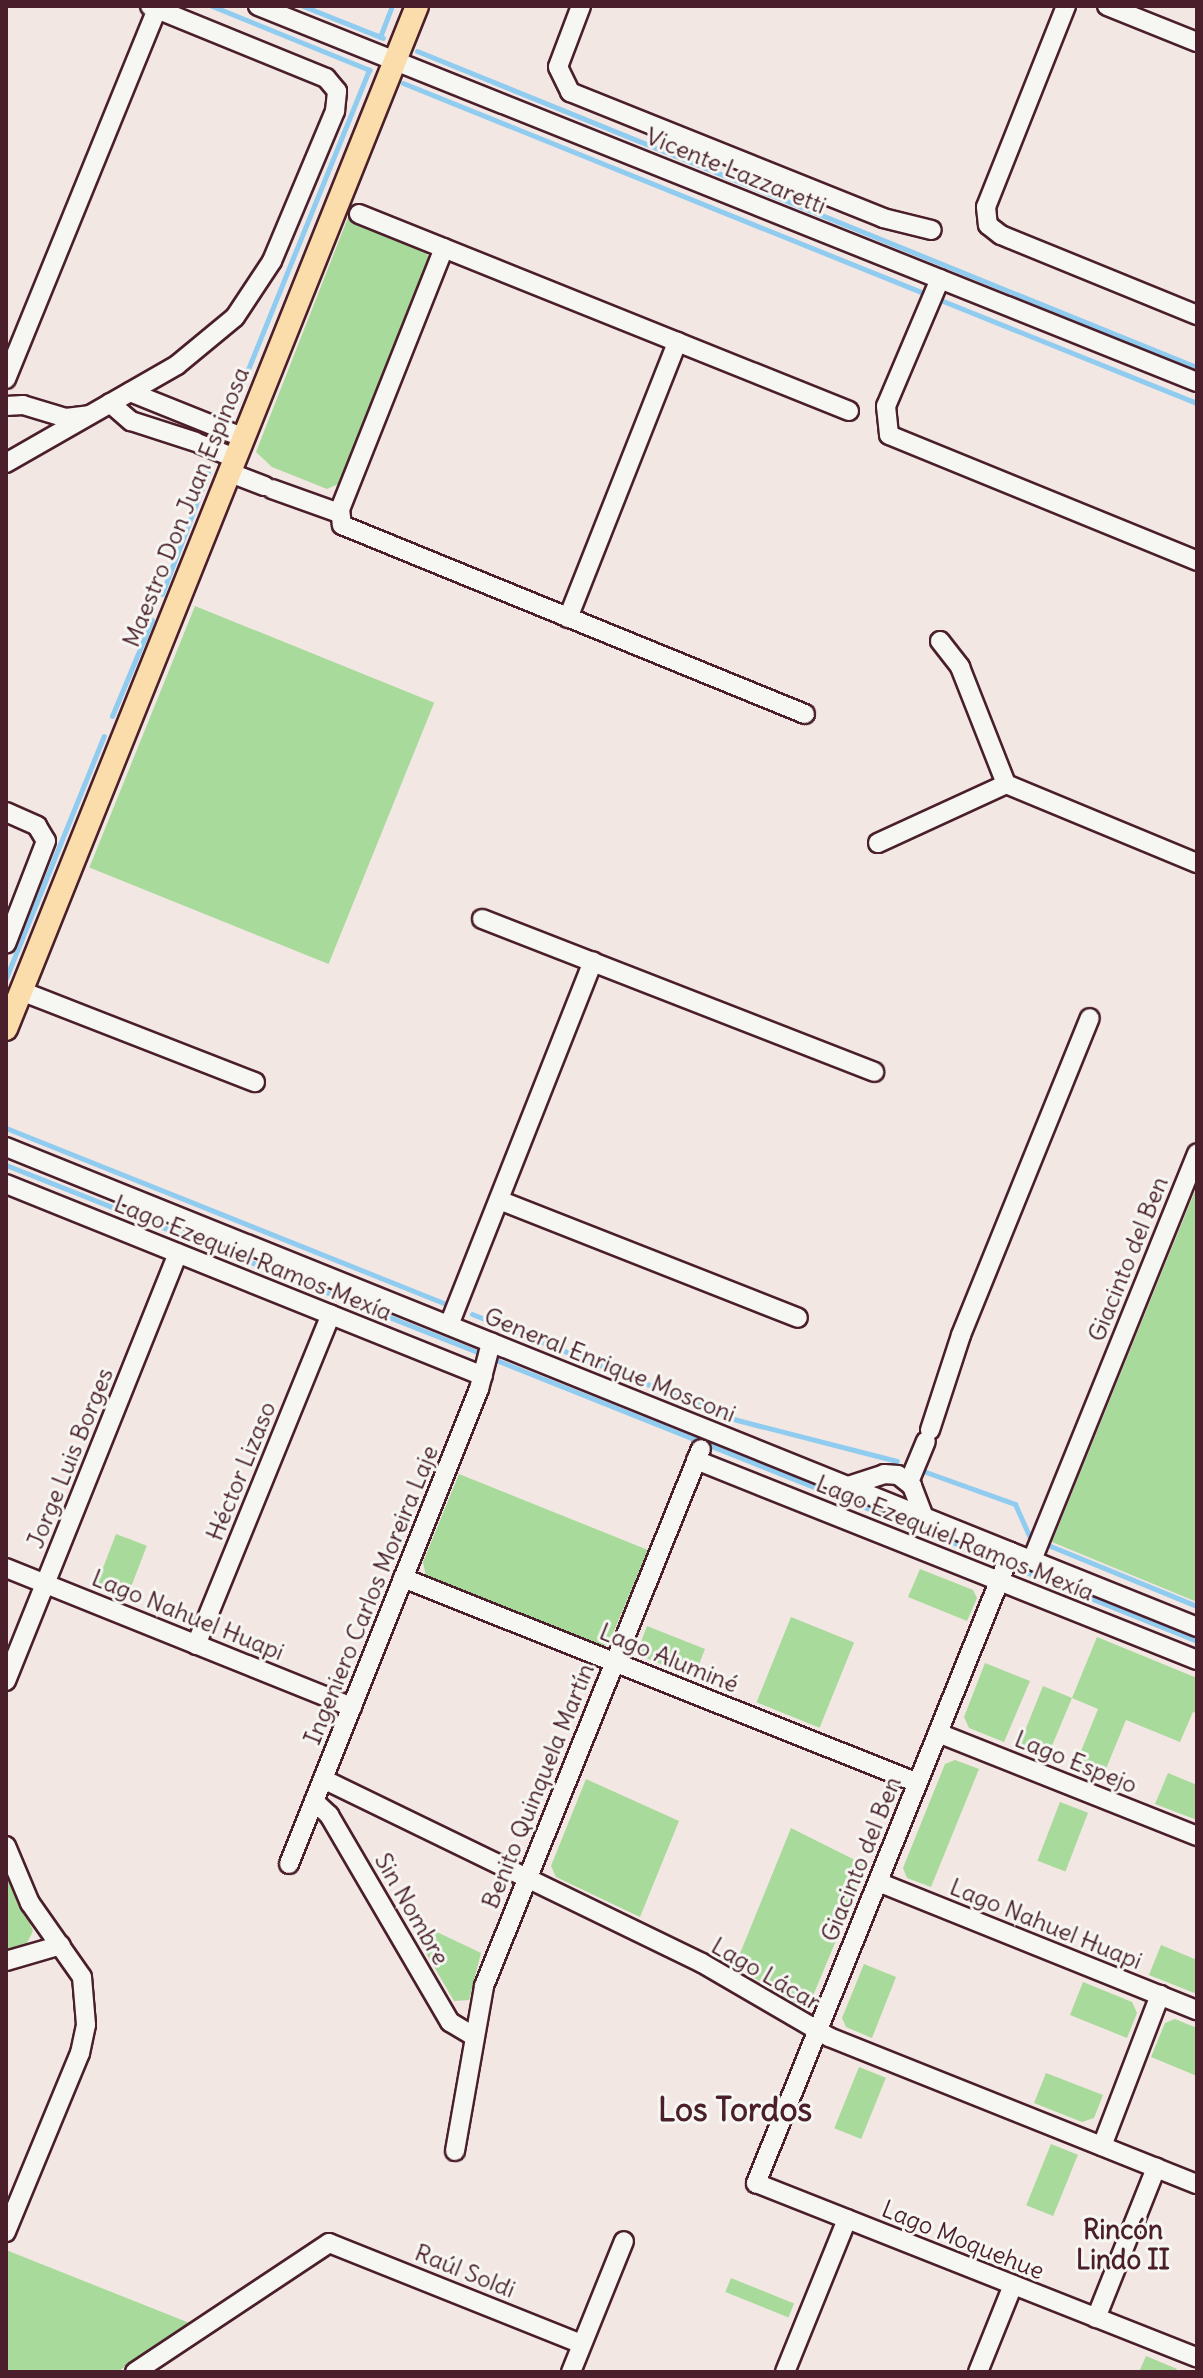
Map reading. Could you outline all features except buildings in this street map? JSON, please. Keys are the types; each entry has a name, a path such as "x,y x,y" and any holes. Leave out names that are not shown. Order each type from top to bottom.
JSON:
{"main road":[{"name":"Maestro Don Juan Espinosa","path":"6,1029 417,6"}],"street":[{"name":"Vicente Lazzaretti","path":"258,6 1197,382"},
{"path":"581,6 558,67 570,92 883,218 932,230"},
{"path":"1066,6 988,201 986,219 1001,235 1197,315"},
{"path":"1107,6 1197,42"},
{"path":"6,379 153,7 321,75 338,96 277,248 251,296 206,343 136,388 6,463"},
{"path":"359,214 849,411"},
{"path":"444,248 339,513 345,527 805,714"},
{"path":"940,279 886,406 889,435 1197,561"},
{"path":"568,618 677,342"},
{"path":"16,355 17,391 35,408"},
{"path":"136,388 238,448 268,488 339,513"},
{"path":"110,403 131,421 198,443 238,448"},
{"path":"6,406 35,408 61,417 89,415"},
{"path":"940,641 960,667 1006,784 1197,863"},
{"path":"878,843 1006,784"},
{"path":"6,812 37,826 46,841 6,944"},
{"path":"482,919 874,1072"},
{"path":"449,1325 593,962"},
{"path":"21,991 255,1082"},
{"path":"909,1482 957,1345 1090,1018"},
{"name":"General Enrique Mosconi","path":"6,1147 1197,1627"},
{"name":"Giacinto del Ben","path":"1032,1560 1197,1153"},
{"name":"Lago Ezequiel Ramos Mexía","path":"7,1188 483,1376"},
{"path":"499,1200 798,1318"},
{"name":"Jorge Luis Borges","path":"6,1681 178,1253"},
{"name":"Héctor Lizaso","path":"196,1645 331,1315"},
{"name":"Ingeniero Carlos Moreira Laje","path":"289,1864 483,1376 491,1343"},
{"name":"Lago Ezequiel Ramos Mexía","path":"698,1454 999,1581 1197,1660"},
{"name":"Benito Quinquela Martín","path":"455,2151 484,1986 698,1454"},
{"path":"848,1486 889,1474 909,1482 924,1517"},
{"name":"Giacinto del Ben","path":"756,2183 1011,1552"},
{"name":"Lago Nahuel Huapi","path":"6,1568 352,1707"},
{"name":"Lago Aluminé","path":"403,1578 918,1783"},
{"name":"Lago Espejo","path":"938,1733 1197,1836"},
{"name":"Lago Lácar","path":"323,1779 702,1963 817,2031 1197,2184"},
{"name":"Sin Nombre","path":"314,1801 329,1815 450,2022 473,2036"},
{"path":"6,1846 30,1903 83,1982 85,2033 6,2232"},
{"name":"Lago Nahuel Huapi","path":"878,1882 1197,2010"},
{"path":"6,1961 61,1945"},
{"path":"1102,2146 1160,1995"},
{"path":"1096,2318 1156,2168"},
{"name":"Lago Moquehue","path":"756,2183 1197,2358"},
{"path":"785,2372 847,2219"},
{"path":"571,2372 624,2241"},
{"name":"Raúl Soldi","path":"135,2372 329,2243 582,2344"},
{"path":"978,2372 1013,2285"}],"green space":[{"path":"349,215 419,243 431,260 343,482 327,489 272,467 256,452"},
{"path":"195,606 434,703 329,964 89,867"},
{"path":"1197,1186 1197,1602 1052,1542"},
{"path":"459,1474 648,1550 608,1645 598,1646 426,1576 423,1562"},
{"path":"116,1534 147,1546 126,1600 95,1588"},
{"path":"920,1569 973,1590 977,1598 967,1621 908,1597"},
{"path":"791,1617 854,1642 820,1728 757,1702"},
{"path":"647,1626 705,1649 694,1677 643,1657 639,1647"},
{"path":"1097,1637 1197,1678 1197,1713 1193,1712 1180,1742 1126,1720 1101,1781 1073,1771 1098,1709 1072,1698"},
{"path":"985,1663 1030,1681 1004,1742 969,1728 964,1717"},
{"path":"1043,1686 1072,1698 1046,1760 1018,1748"},
{"path":"955,1760 979,1769 931,1887 907,1878 903,1868 945,1764"},
{"path":"1168,1773 1197,1785 1197,1820 1155,1804"},
{"path":"586,1779 679,1821 640,1917 556,1877 551,1866"},
{"path":"1060,1802 1088,1813 1065,1872 1037,1861"},
{"path":"791,1828 867,1866 810,2003 800,2006 735,1966"},
{"path":"6,1865 33,1931 27,1943 6,1950"},
{"path":"420,1924 481,1953 469,2000 454,2001 415,1934"},
{"path":"1161,1945 1197,1960 1197,1994 1149,1975"},
{"path":"864,1964 896,1977 872,2038 846,2027 842,2018"},
{"path":"1083,1982 1132,2002 1137,2013 1127,2038 1070,2015"},
{"path":"1175,2019 1197,2028 1197,2076 1151,2057 1165,2023"},
{"path":"859,2067 886,2078 861,2139 834,2128"},
{"path":"1046,2073 1103,2095 1094,2118 1082,2122 1034,2103"},
{"path":"1051,2144 1078,2155 1053,2216 1026,2205"},
{"path":"6,2250 192,2324 117,2372 6,2372"},
{"path":"731,2278 794,2303 788,2317 725,2292"},
{"path":"1146,2356 1177,2369 1175,2372 1139,2372"}],"waterway":[{"path":"212,6 370,70"},
{"path":"303,6 383,38"},
{"path":"380,37 392,6"},
{"path":"417,51 1196,367"},
{"path":"238,394 369,69"},
{"path":"403,83 921,292"},
{"path":"938,299 1197,403"},
{"path":"162,594 208,472"},
{"path":"112,716 152,620"},
{"path":"6,978 104,736"},
{"path":"6,1128 444,1303"},
{"path":"6,1165 477,1352"},
{"path":"472,1314 737,1420 897,1461"},
{"path":"496,1360 997,1560"},
{"path":"923,1471 1015,1504 1030,1538"},
{"path":"1048,1545 1197,1606"},
{"path":"1018,1569 1197,1641"}],"district":[{"name":"Los Tordos","path":"735,2110"},
{"name":"Rincón Lindo II","path":"1123,2245"}]}
